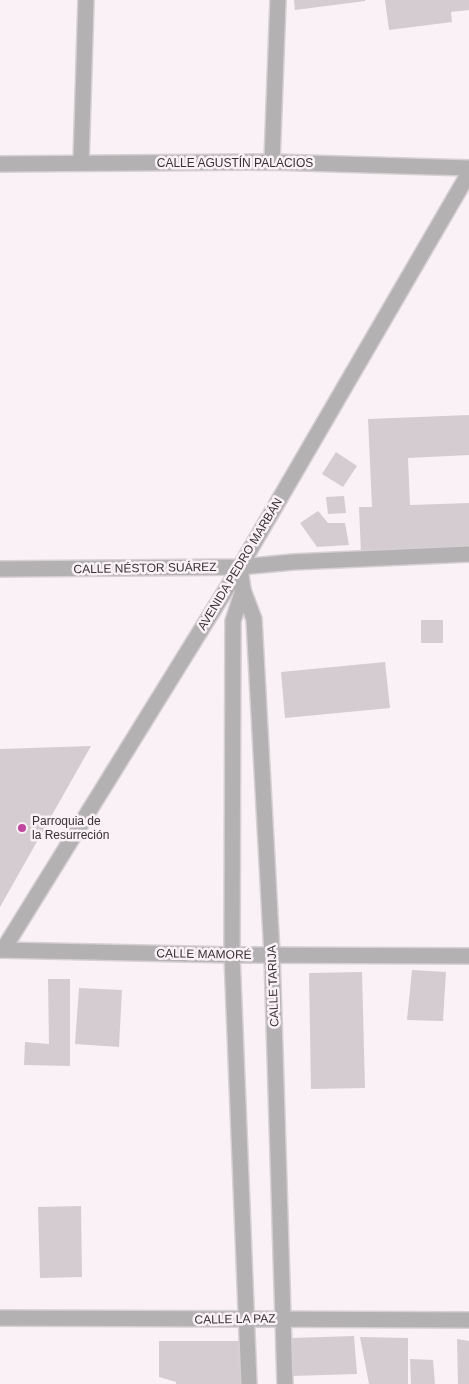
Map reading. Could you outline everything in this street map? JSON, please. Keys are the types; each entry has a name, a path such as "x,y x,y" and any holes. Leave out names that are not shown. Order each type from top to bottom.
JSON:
{"street":[{"path":"81,163 86,0"},
{"path":"272,162 278,0"},
{"name":"CALLE AGUSTÍN PALACIOS","path":"0,164 272,162 469,168"},
{"name":"AVENIDA PEDRO MARBÁN","path":"2,950 240,567 469,173"},
{"name":"CALLE NÉSTOR SUÁREZ","path":"0,570 240,567 293,562 469,554"},
{"name":"CALLE TARIJA","path":"240,567 243,590 254,619 272,954 285,1384"},
{"name":"CALLE TARIJA","path":"243,590 233,621 232,955 249,1384"},
{"name":"CALLE MAMORÉ","path":"2,950 232,955 469,956"},
{"name":"CALLE LA PAZ","path":"0,1318 469,1320"}],"building":[{"path":"294,0 365,0 365,1 295,10"},
{"path":"385,0 469,0 469,10 451,12 452,22 389,30"},
{"path":"469,415 469,455 408,458 410,505 469,503 469,548 361,553 359,507 372,507 368,419"},
{"path":"336,452 357,466 343,487 322,474"},
{"path":"344,496 346,513 328,514 326,497"},
{"path":"318,511 328,523 345,523 349,545 317,547 300,523"},
{"path":"421,620 443,620 443,643 421,643"},
{"path":"385,662 390,708 285,718 281,672"},
{"name":"Parroquia de la Resurreción","path":"91,746 0,907 0,749"},
{"path":"412,970 446,972 443,1021 407,1020"},
{"path":"362,972 365,1088 311,1089 309,973"},
{"path":"48,979 70,979 70,1066 24,1065 25,1042 49,1044"},
{"path":"79,988 122,990 119,1047 75,1044"},
{"path":"81,1206 82,1277 40,1278 38,1207"},
{"path":"354,1336 357,1374 291,1376 291,1338"},
{"path":"360,1337 408,1338 408,1384 369,1384"},
{"path":"457,1339 469,1341 469,1384 458,1384"},
{"path":"159,1341 241,1341 241,1384 176,1384 176,1382 159,1377"},
{"path":"410,1359 433,1360 435,1384 411,1384"}],"place":[{"name":"Parroquia de la Resurreción","path":"22,828"}]}
